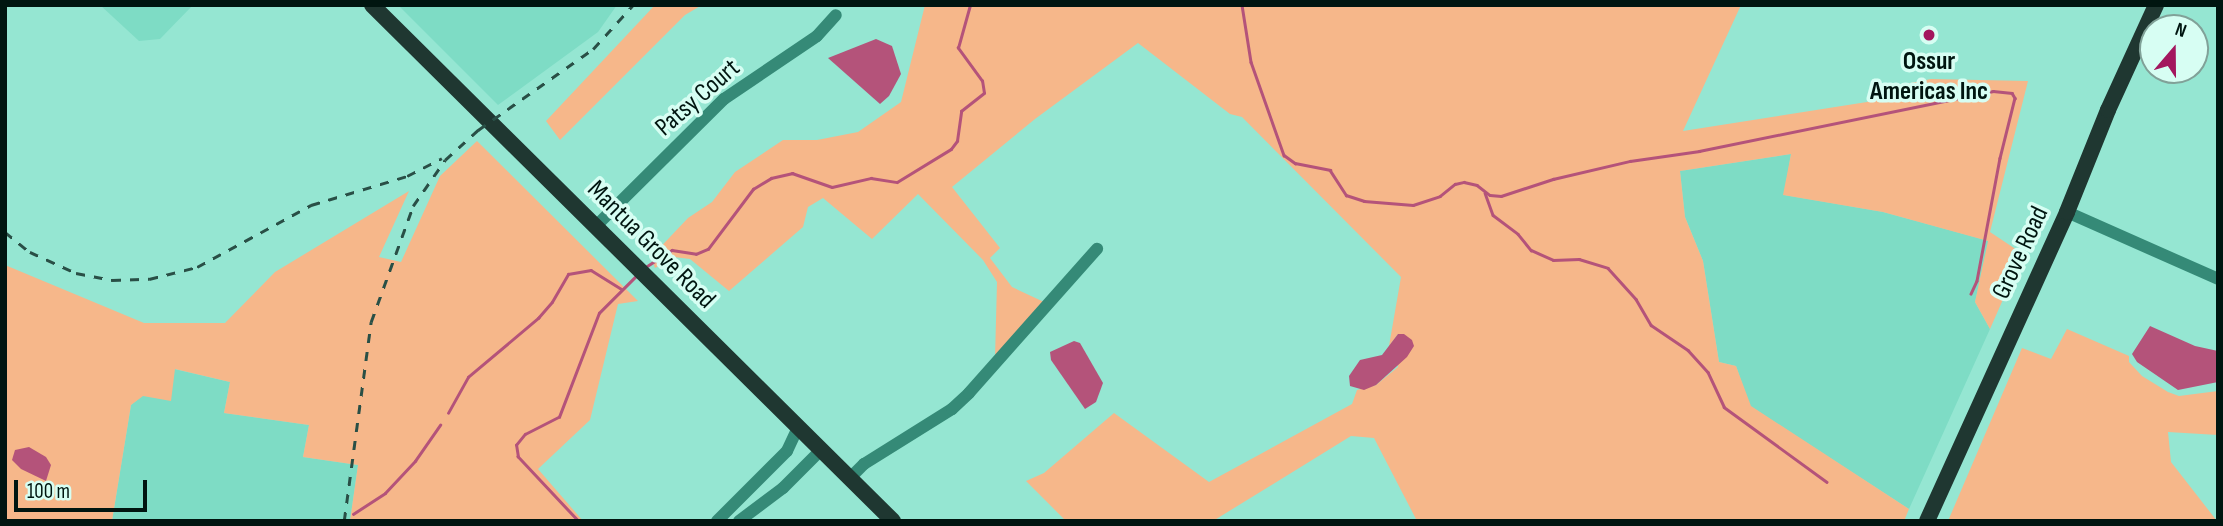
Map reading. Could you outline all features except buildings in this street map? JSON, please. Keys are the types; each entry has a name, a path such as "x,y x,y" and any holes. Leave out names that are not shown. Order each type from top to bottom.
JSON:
{"main road":[{"name":"Mantua Grove Road","path":"372,5 893,521"},
{"name":"Grove Road","path":"1927,521 2157,5"}],"street":[{"name":"Patsy Court","path":"597,225 724,99 817,36 836,15"},
{"path":"2067,212 2218,279"},
{"path":"850,478 864,464 952,409 1097,249"},
{"path":"717,521 787,452 798,427"},
{"path":"739,521 783,488 821,450"}],"shaded area":[{"path":"100,5 193,5 160,39 139,41"},
{"path":"398,5 617,5 598,32 498,105"},
{"path":"655,5 702,5 685,15 560,140 546,121"},
{"path":"925,5 1741,5 1683,131 1867,102 1885,88 1931,79 2028,81 1990,232 2023,254 1990,329 1975,302 1988,241 1883,212 1783,195 1791,154 1680,171 1685,217 1703,261 1719,362 1736,366 1751,406 1909,509 1904,521 1417,521 1374,438 1351,436 1213,521 1066,521 1026,481 1044,473 1114,413 1209,482 1352,404 1357,390 1376,385 1398,367 1398,334 1389,346 1401,277 1242,117 1230,114 1138,43 1035,119 952,187 1000,248 990,258 1012,287 1044,302 995,358 997,282 983,260 918,194 872,239 823,198 808,207 803,227 729,291 690,259 674,257 655,268 651,257 688,218 712,202 735,172 783,140 817,140 858,132 901,102"},
{"path":"876,39 892,46 901,74 889,96 880,104 828,58"},
{"path":"477,141 638,301 618,304 590,420 538,469 583,521 350,521 358,465 303,457 309,425 224,413 230,382 175,369 171,401 143,396 131,405 112,521 5,521 5,265 144,323 225,323 275,272 409,191 379,257 401,262 440,176"},
{"path":"1791,154 1784,195 1883,212 1989,241 1975,302 1990,329 1909,509 1750,406 1736,366 1719,362 1703,261 1685,217 1680,171"},
{"path":"2150,326 2195,346 2218,351 2218,382 2178,390 2137,362 2132,354"},
{"path":"2067,329 2129,356 2129,362 2142,376 2168,392 2179,396 2218,391 2218,435 2168,432 2171,462 2217,521 1948,521 2022,348 2051,359"},
{"path":"1398,334 1404,334 1412,340 1414,346 1407,357 1376,385 1364,390 1350,386 1349,376 1360,360 1382,355"},
{"path":"1074,341 1080,343 1103,383 1096,402 1085,409 1051,360 1050,352"},
{"path":"174,369 230,382 224,413 309,425 303,457 358,465 350,521 112,521 131,405"},
{"path":"29,447 46,457 51,465 46,481 21,469 12,460 15,450"}],"waterway":[{"path":"644,268 672,250 696,254 708,249 753,189 771,178 792,173 832,187 871,178 897,182 951,149 957,141 961,111 984,93 982,81 958,48 970,5"},
{"path":"1242,5 1251,62 1284,155 1295,163 1330,170 1346,195 1364,201 1413,205 1440,196 1455,184 1464,182 1477,185 1490,195 1501,196 1553,179 1630,161 1699,151 1993,91 2012,93 2015,98 2000,158 1977,281 1971,294"},
{"path":"1485,193 1493,215 1518,234 1531,250 1553,260 1579,259 1608,268 1636,299 1651,325 1688,350 1708,372 1724,407 1827,482"},
{"path":"448,413 468,377 538,318 552,302 568,274 591,270 622,289"},
{"path":"578,521 518,457 516,445 525,434 559,417 599,313 637,275"},
{"path":"353,514 385,493 415,461 440,425"}],"railway":[{"path":"344,521 371,322 413,206 445,160 478,130 593,49 633,5"},
{"path":"5,232 30,252 76,273 112,280 149,279 197,267 311,205 407,176 442,158"}],"place":[{"name":"Ossur Americas Inc","path":"1929,35"}]}
